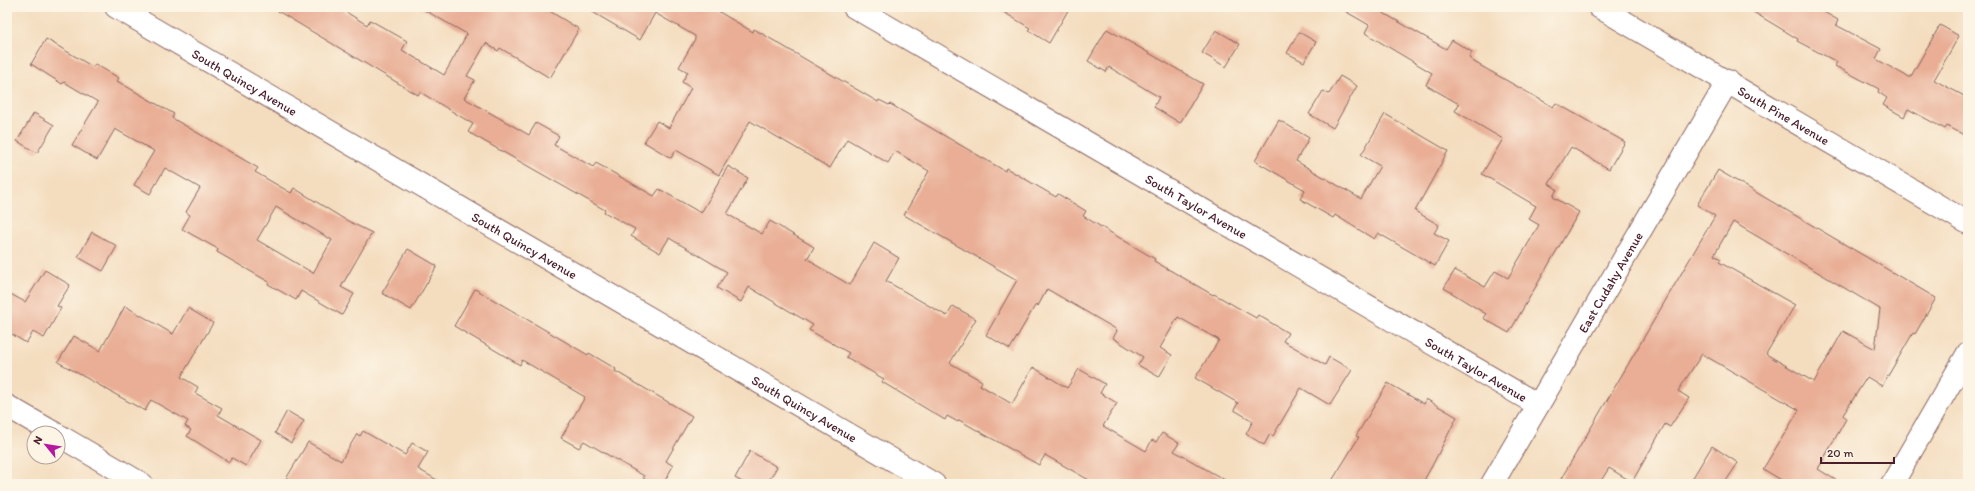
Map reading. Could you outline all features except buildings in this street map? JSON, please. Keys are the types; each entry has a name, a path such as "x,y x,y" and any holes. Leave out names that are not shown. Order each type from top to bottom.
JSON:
{"street":[{"name":"South Quincy Avenue","path":"116,7 934,484"},
{"name":"South Taylor Avenue","path":"854,7 1538,405"},
{"name":"South Pine Avenue","path":"1599,7 1728,81 1968,223"},
{"name":"East Cudahy Avenue","path":"1492,484 1728,81"},
{"path":"1892,484 1968,353"},
{"path":"7,406 40,425"},
{"path":"66,440 142,484"}]}
